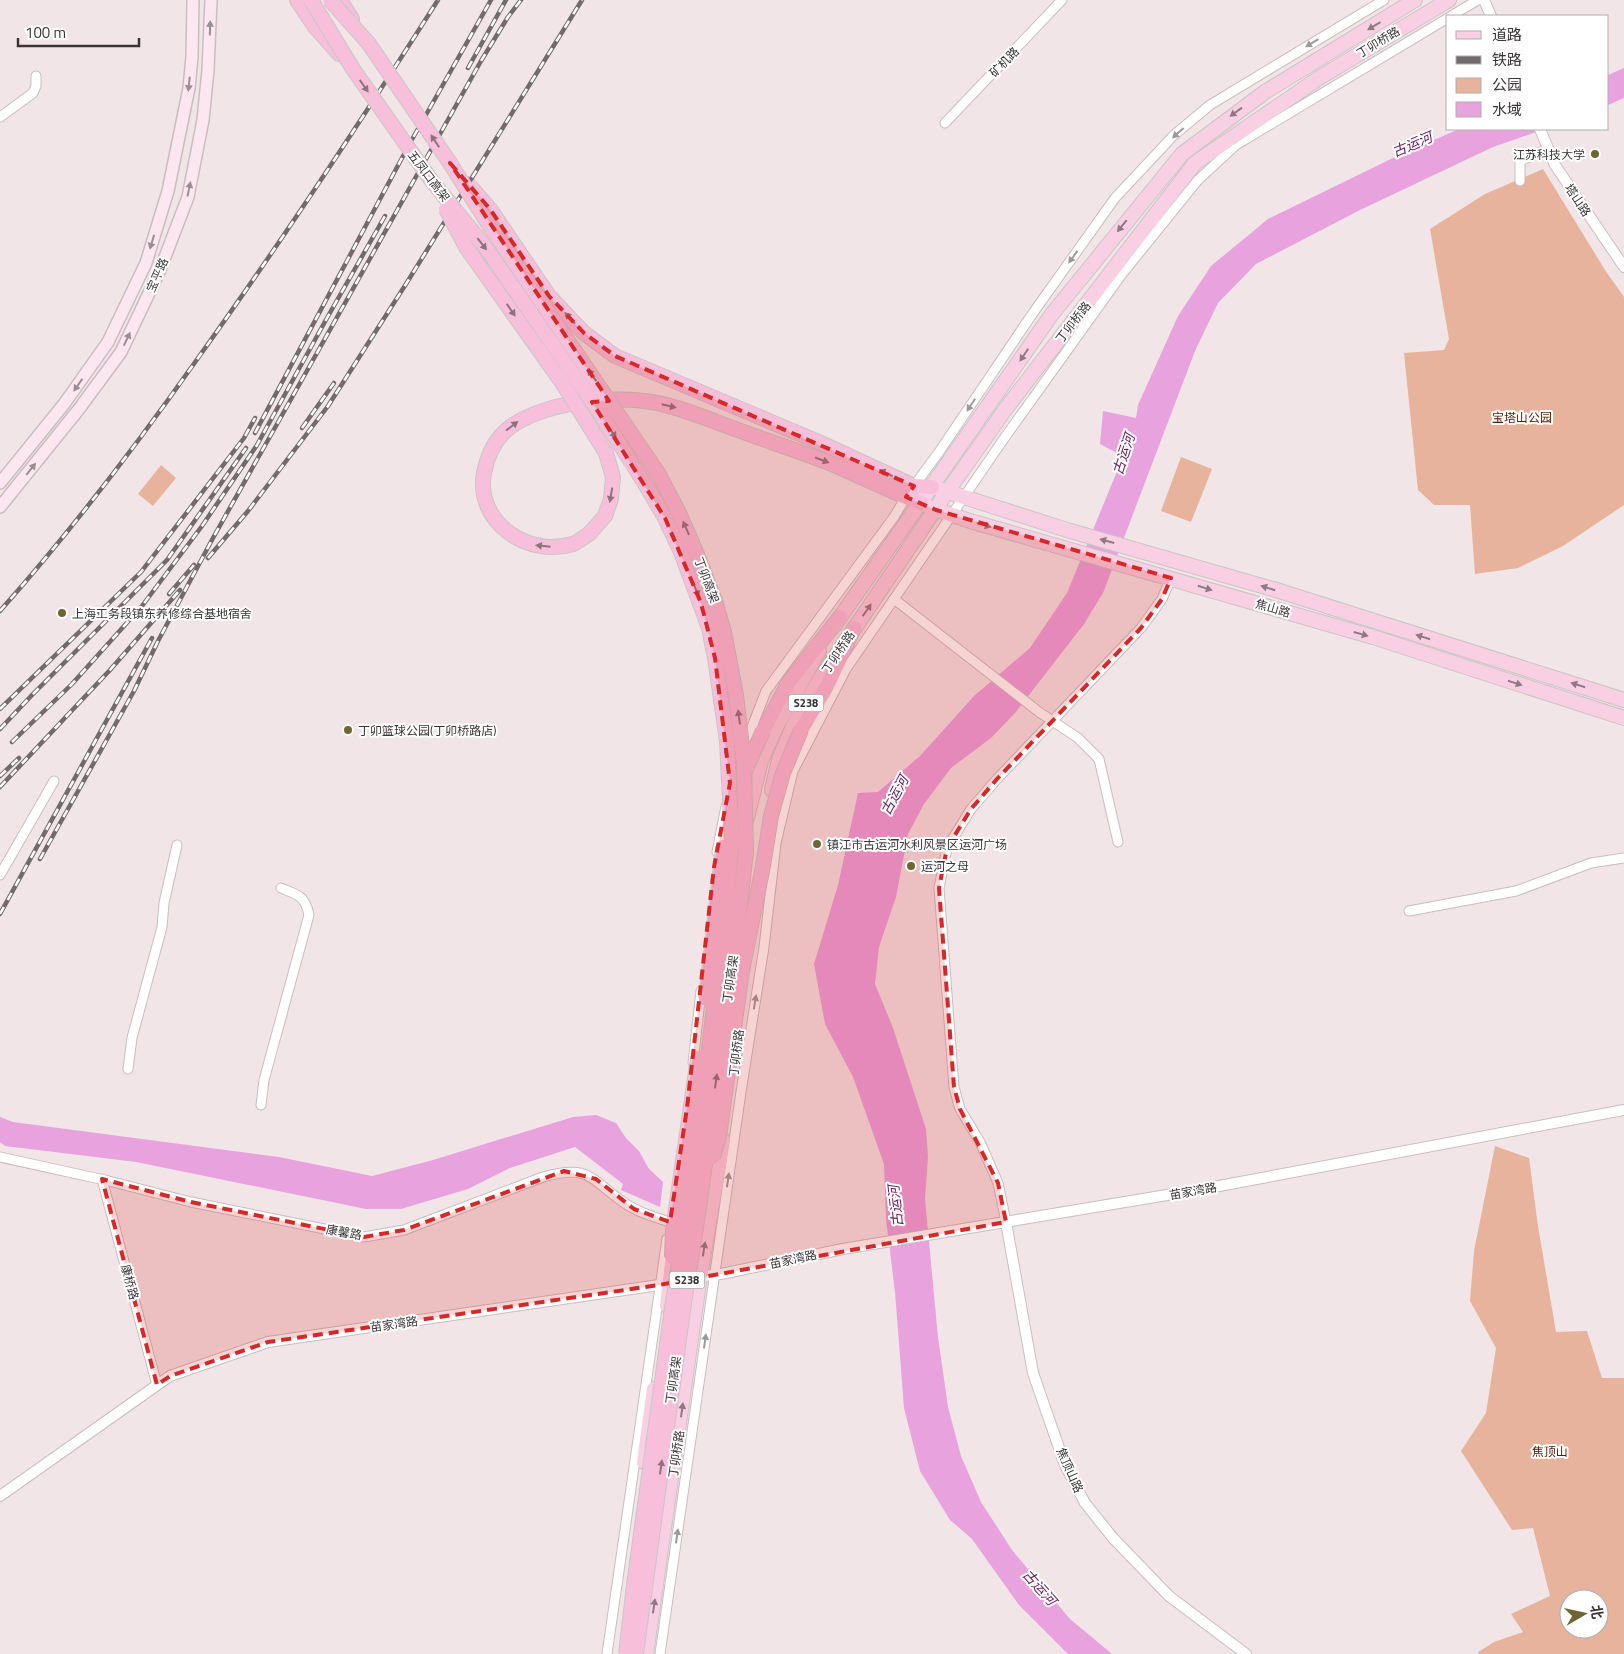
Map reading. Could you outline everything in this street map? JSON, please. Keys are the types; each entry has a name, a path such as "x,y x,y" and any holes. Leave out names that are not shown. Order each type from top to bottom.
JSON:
{"highway":[{"path":"296,0 315,27 353,69"},
{"name":"五凤口高架","path":"311,0 353,69 430,180 486,248 555,348"},
{"name":"五凤口高架","path":"330,0 369,44 450,163 489,225 569,341"},
{"path":"340,0 369,44"},
{"path":"450,163 490,209 549,296 584,333 615,356 822,443 914,486 932,487"},
{"path":"430,180 466,246 563,384 606,454 613,477 611,499 604,516 589,534 574,543 558,547 542,547 522,542 505,531 494,519 486,501 483,481 487,460 495,442 509,426 526,417 562,406 603,401 651,402 683,410 828,462 921,503"},
{"name":"丁卯高架","path":"569,341 658,473 679,513 715,601 730,663 744,764 746,852 734,906 672,1308 626,1654"},
{"name":"丁卯高架","path":"555,348 644,482 665,518 681,552 709,628 721,688 730,771 734,906 699,1208 682,1310 636,1654"},
{"path":"672,1308 673,1230 703,1023 726,825 744,774 763,731 789,682 840,617"},
{"path":"699,1208 719,1136 742,971 771,816 783,773 801,730 826,688 854,628"}],"main road":[{"name":"宝平路","path":"0,483 64,404 108,342 146,263 168,191 189,88 192,58 193,0"},
{"name":"宝平路","path":"0,507 73,416 121,352 160,270 188,197 203,120 208,70 210,0"},
{"name":"丁卯桥路","path":"620,1654 650,1418 666,1324 664,1284 747,821 761,761 777,725 840,617 1052,314 1182,154 1265,92 1415,0"},
{"name":"丁卯桥路","path":"646,1654 700,1276 732,1085 763,832 779,759 800,714 820,679 854,628 1007,407 1195,163 1319,78 1449,0"},
{"name":"焦山路","path":"932,487 1067,530 1148,552 1273,590 1624,700"},
{"name":"焦山路","path":"921,503 952,515 1373,638 1624,718"}],"street":[{"name":"矿机路","path":"945,123 1062,0"},
{"path":"608,1654 664,1284 670,1222 688,1108 714,867 730,785 766,691 888,525 1032,313 1115,198 1174,135 1210,105 1384,0"},
{"path":"1453,15 1478,0"},
{"path":"1484,0 1491,15"},
{"path":"660,1654 740,1092 764,946 776,843 793,771 846,669 963,498 1122,274 1198,180 1236,145 1446,19"},
{"path":"0,117 34,93 36,76"},
{"name":"塔山路","path":"1540,130 1554,165 1624,267"},
{"path":"1520,181 1520,161 1548,149"},
{"path":"1006,1222 998,1183 980,1142 960,1109 954,1088 939,888 947,848 971,809 1141,628 1162,599 1171,578"},
{"path":"894,599 1017,695 1078,738 1099,759 1118,842"},
{"path":"0,876 54,781"},
{"path":"128,1069 132,1038 162,928 164,903 177,845"},
{"path":"1409,911 1516,891 1591,862 1624,858"},
{"path":"261,1105 264,1080 309,915 307,904 300,896 281,888"},
{"name":"苗家湾路","path":"0,1496 170,1376 268,1342 664,1284 888,1241 1203,1189 1624,1110"},
{"name":"康馨路","path":"0,1157 102,1179 191,1202 364,1236 404,1230 543,1176 564,1171 580,1172 596,1179 634,1209 670,1222"},
{"name":"康桥路","path":"102,1179 157,1385"},
{"name":"焦顶山路","path":"1006,1222 1034,1373 1064,1465 1085,1503 1113,1538 1169,1596 1246,1654"}],"highlighted area":[{"path":"450,163 490,209 549,296 584,333 615,356 914,486 906,497 936,510 1171,578 1162,599 1141,628 997,779 971,809 947,848 939,888 954,1087 960,1109 998,1183 1006,1222 659,1285 268,1342 170,1376 157,1385 102,1179 191,1202 364,1237 404,1230 564,1171 596,1179 634,1209 670,1222 687,1108 714,867 730,783 715,658 701,603 665,518 592,402 609,401"}],"green space":[{"name":"宝塔山公园","path":"1543,169 1605,270 1624,297 1624,505 1563,546 1518,568 1475,574 1470,505 1434,505 1418,490 1404,353 1444,350 1449,339 1430,229 1485,194"},
{"path":"1181,457 1212,469 1191,522 1161,511"},
{"path":"161,465 176,478 153,506 138,494"},
{"name":"焦顶山","path":"1495,1146 1529,1158 1538,1226 1556,1332 1587,1331 1602,1378 1624,1378 1624,1654 1479,1654 1478,1652 1494,1642 1523,1632 1511,1614 1550,1596 1533,1528 1512,1530 1461,1451 1486,1413 1496,1348 1470,1301 1474,1251"}],"water":[{"path":"1624,68 1624,98 1609,105 1609,75"},
{"name":"古运河","path":"1457,130 1542,130 1493,147 1360,210 1256,264 1218,303 1195,351 1103,593 1084,624 1015,713 991,738 951,768 924,804 908,834 896,897 879,947 875,984 893,1028 926,1129 928,1157 925,1199 938,1337 948,1407 961,1456 981,1502 1012,1550 1070,1619 1112,1654 1068,1654 1019,1605 972,1539 950,1520 920,1471 904,1408 895,1292 886,1219 884,1164 853,1077 825,1024 814,964 838,885 858,793 878,792 920,756 974,696 1030,648 1067,593 1120,464 1117,453 1100,444 1103,411 1136,418 1138,405 1178,316 1211,266 1268,219 1393,158"},
{"path":"596,1115 616,1123 626,1138 639,1151 649,1169 663,1182 660,1207 621,1190 623,1184 575,1147 510,1168 468,1189 401,1209 366,1209 136,1162 5,1146 0,1142 0,1117 13,1122 279,1157 372,1176 433,1160 573,1117"}],"railway":[{"path":"0,611 78,519 175,391 291,225 438,0"},
{"path":"255,433 410,143 491,0"},
{"path":"468,68 506,0"},
{"path":"40,859 134,691 158,641 213,538 481,61 508,17 521,0"},
{"path":"208,558 248,511 328,406 582,0"},
{"path":"12,742 72,684 142,606 202,526 257,445 385,216"},
{"path":"302,428 334,383"},
{"path":"0,709 141,572 244,438 255,418"},
{"path":"0,729 167,560 246,448"},
{"path":"169,594 194,565"},
{"path":"0,787 110,670 180,590"},
{"path":"0,914 152,638"},
{"path":"0,776 19,758"}],"place":[{"name":"江苏科技大学","path":"1595,154"},
{"name":"上海工务段镇东养修综合基地宿舍","path":"62,613"},
{"name":"丁卯篮球公园(丁卯桥路店)","path":"348,730"},
{"name":"镇江市古运河水利风景区运河广场","path":"817,844"},
{"name":"运河之母","path":"911,866"}]}
